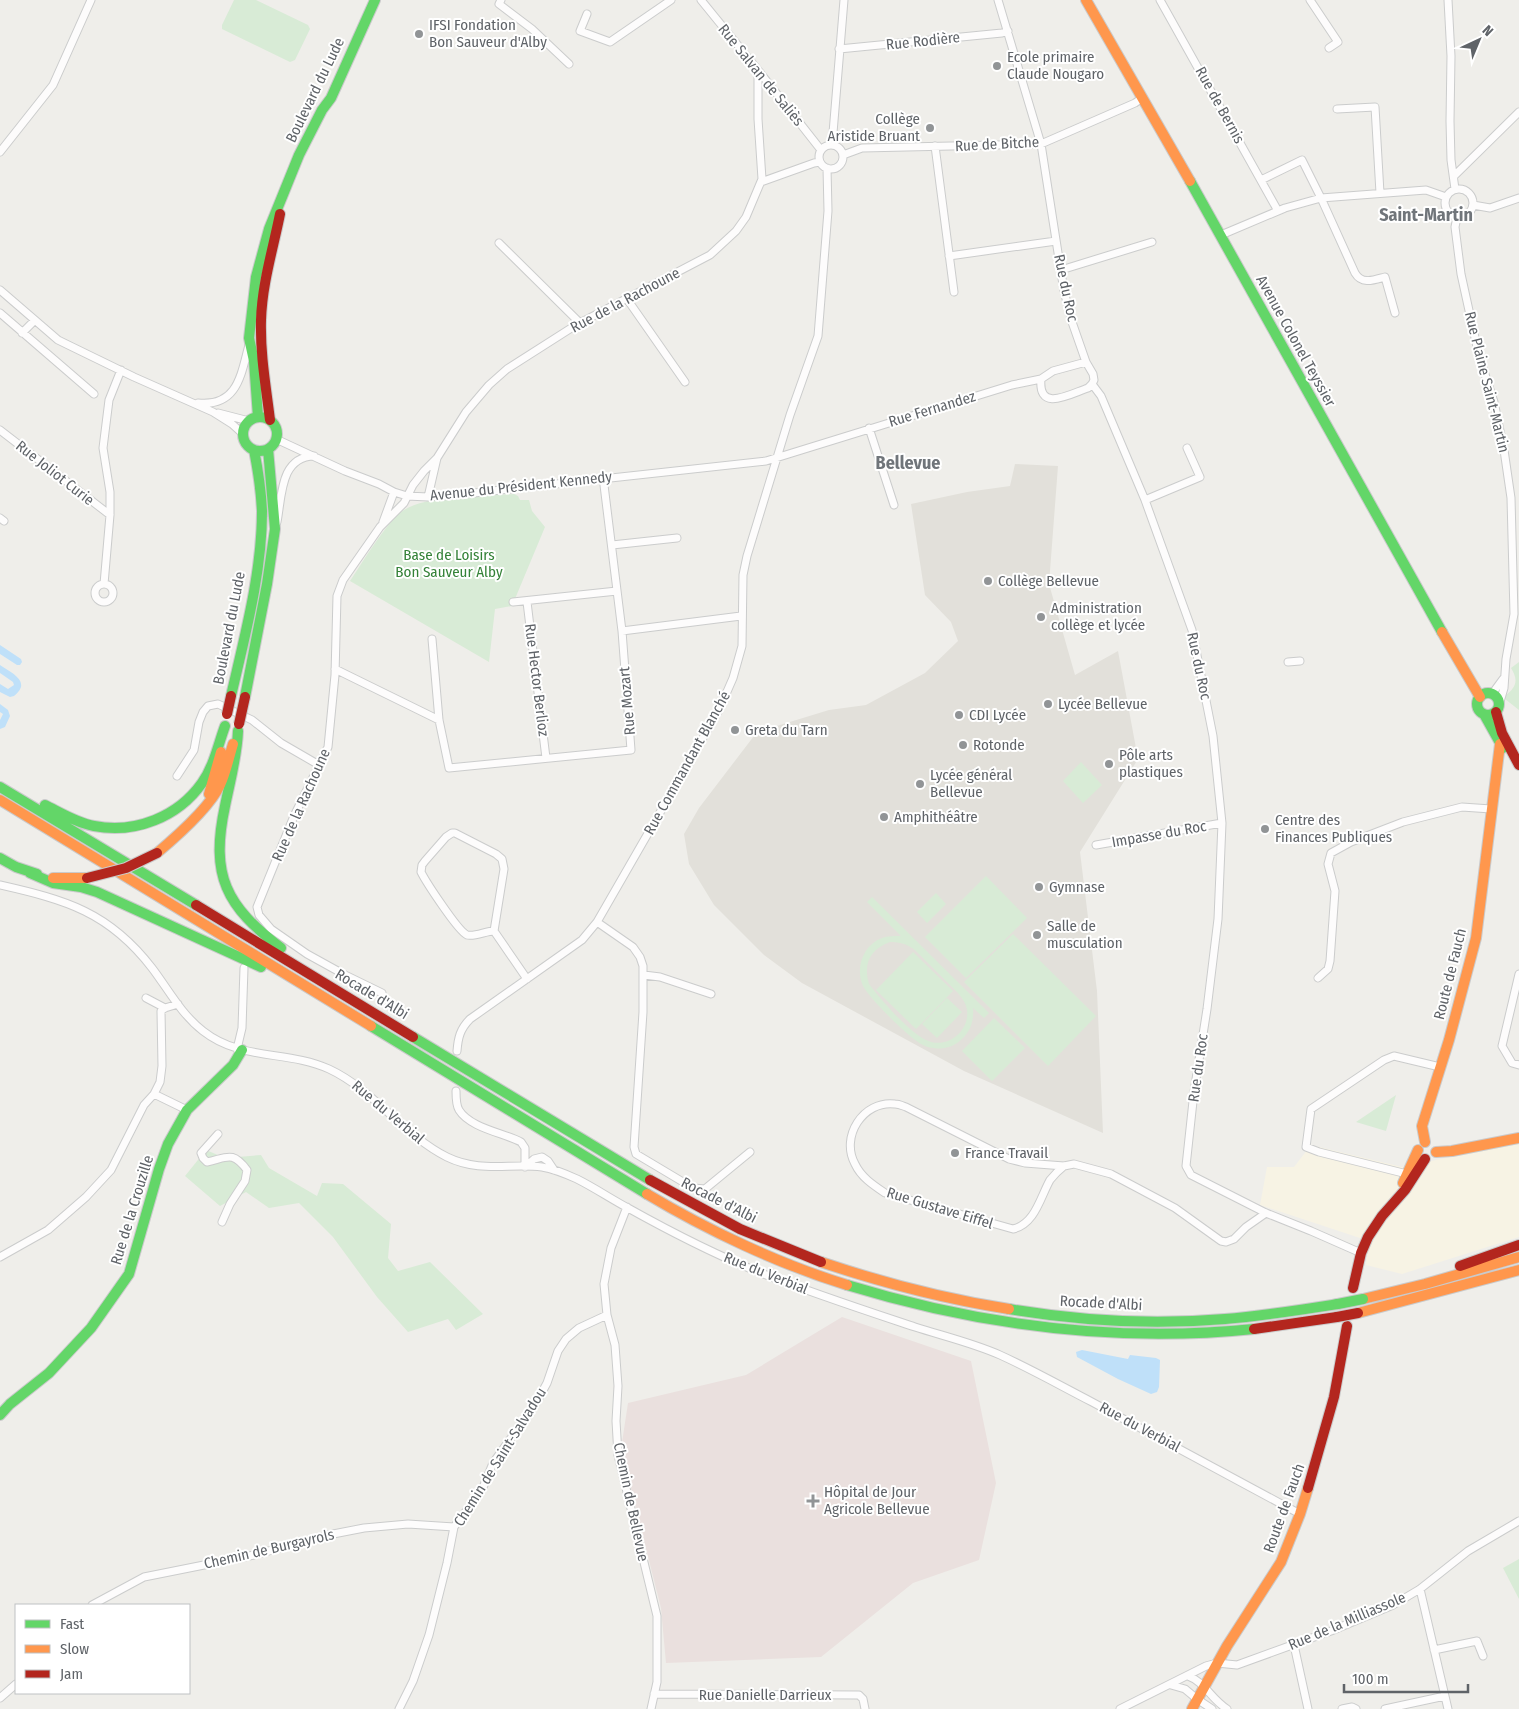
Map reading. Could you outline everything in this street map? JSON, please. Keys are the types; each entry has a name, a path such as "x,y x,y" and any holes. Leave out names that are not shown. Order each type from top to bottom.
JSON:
{"main road":[{"name":"Boulevard du Lude","path":"253,419 254,362 250,342 251,311 256,277 269,229 302,149 322,110 331,98 376,0"},
{"name":"Avenue Colonel Teyssier","path":"1086,0 1221,235 1320,415 1464,671 1480,696"},
{"name":"Boulevard du Lude","path":"270,420 261,342 261,318 268,269 284,196"},
{"path":"253,419 270,420 276,428 276,439 268,449 254,450 246,444 243,434 245,425 253,419"},
{"name":"Boulevard du Lude","path":"30,873 62,879 87,878 126,868 157,853 180,834 220,785 245,697 267,584 275,529 268,449"},
{"name":"Boulevard du Lude","path":"203,808 218,764 227,714 254,594 262,522 260,470 254,450"},
{"path":"1492,694 1497,698 1497,722 1517,762 1500,744 1478,706 1480,696 1492,694"},
{"path":"1484,714 1490,715 1497,708"},
{"path":"0,778 70,818 93,826 111,829 131,828 147,824 164,816 192,794 202,782 210,767 225,726"},
{"path":"238,727 238,751 220,826 218,850 220,872 228,894 239,912 254,927 294,958 308,973"},
{"name":"Route de Fauch","path":"1425,1142 1422,1126 1449,1040 1476,938 1500,744"},
{"name":"Rocade d'Albi","path":"0,787 660,1186 766,1241 819,1262 865,1277 965,1303 1028,1313 1101,1320 1189,1321 1254,1316 1338,1304 1425,1284 1519,1257"},
{"name":"Rocade d'Albi","path":"0,800 654,1198 706,1226 763,1253 828,1278 941,1310 1014,1324 1095,1331 1190,1333 1242,1330 1358,1313 1454,1289 1519,1270"},
{"path":"1,858 53,883 97,892 280,977 291,976"},
{"name":"Rue de la Crouzille","path":"0,1415 10,1404 49,1373 91,1328 129,1274 168,1144 188,1110 232,1065 239,1050"},
{"path":"1353,1288 1361,1253 1372,1229 1408,1185 1425,1159 1430,1158 1436,1152 1519,1138"},
{"path":"1392,1204 1420,1144 1425,1142 1433,1144 1436,1152"},
{"path":"1418,1150 1420,1156 1425,1159"},
{"path":"1425,1284 1438,1274 1519,1245"},
{"name":"Route de Fauch","path":"1195,1704 1255,1600 1281,1562 1300,1514 1320,1452 1334,1397 1347,1326"}],"street":[{"path":"0,152 53,85 91,0"},
{"path":"501,0 499,4 532,29 569,64"},
{"path":"587,14 580,31 610,42 671,0"},
{"name":"Rue Salvan de Saliès","path":"700,0 821,150"},
{"path":"832,145 844,0"},
{"name":"Rue du Roc","path":"998,0 1042,144 1064,291 1072,322 1086,362 1093,374 1094,380 1092,384 1101,396 1145,500 1192,630 1212,729 1222,823 1218,919 1194,1092 1186,1166 1191,1175 1266,1213 1361,1253"},
{"name":"Rue de Bernis","path":"1160,0 1278,211"},
{"path":"1310,0 1338,42 1329,48"},
{"path":"1448,0 1451,56 1450,138 1455,189"},
{"name":"Rue Rodière","path":"839,49 1008,30"},
{"path":"758,70 761,182 814,162 820,162 831,169 839,166 843,155 839,148 832,145 826,146 819,154 820,162"},
{"name":"Rue de Bitche","path":"843,155 862,148 1042,144 1135,103 1142,98"},
{"path":"1337,109 1375,107 1380,193"},
{"path":"1454,176 1519,112"},
{"path":"935,146 954,292"},
{"path":"1261,180 1302,160 1358,278 1370,281 1385,277 1395,313"},
{"name":"Rue Commandant Blanché","path":"457,1051 458,1038 465,1023 582,940 598,922 719,710 733,678 742,646 743,575 747,556 790,415 818,336 828,211 827,168"},
{"name":"Rue de la Rachoune","path":"382,993 315,958 271,929 259,915 256,907 294,816 319,766 328,742 335,669 337,596 343,580 380,527 397,511 424,471 437,458 466,412 489,385 506,369 580,323 710,255 736,231 746,217 761,182"},
{"path":"1455,189 1465,190 1471,196 1473,205 1466,215 1457,216 1446,210 1446,197 1448,193 1455,189"},
{"path":"1221,235 1278,211 1321,198 1426,190 1446,197"},
{"path":"1473,205 1490,208 1519,198"},
{"name":"Rue Plaine Saint-Martin","path":"1457,216 1455,227 1461,274 1479,356 1494,402 1511,498 1517,613 1505,677 1492,694"},
{"path":"949,256 1056,241"},
{"path":"1061,270 1152,242"},
{"path":"499,243 580,323"},
{"path":"0,290 58,340 213,412 232,424 243,434"},
{"path":"627,299 685,382"},
{"path":"0,313 94,394"},
{"path":"22,333 34,321"},
{"path":"193,403 214,402 224,398 232,391 238,384 241,376 250,342"},
{"name":"Rue Fernandez","path":"777,458 1012,385 1041,380 1053,371 1086,362"},
{"path":"104,584 110,516 110,492 103,448 109,400 121,370"},
{"path":"1041,380 1041,392 1045,398 1052,400 1088,388 1092,384"},
{"path":"213,412 253,419"},
{"path":"869,428 894,504"},
{"name":"Rue Joliot Curie","path":"0,430 110,516"},
{"name":"Avenue du Président Kennedy","path":"276,439 394,492 407,496 428,497 777,458"},
{"path":"1145,500 1200,477 1187,448"},
{"name":"Boulevard du Lude","path":"275,529 283,485 290,467 300,458 315,456"},
{"name":"Rue de la Rachoune","path":"428,497 437,458"},
{"path":"603,478 622,631 742,616"},
{"path":"380,527 394,492"},
{"path":"612,545 677,538"},
{"path":"513,602 617,591"},
{"name":"Rue Hector Berlioz","path":"527,602 546,758"},
{"name":"Rue Mozart","path":"432,639 439,720 448,768 631,750 622,631"},
{"path":"1288,662 1300,661"},
{"path":"335,669 439,720"},
{"path":"1497,708 1505,677"},
{"path":"177,776 194,750 199,722 203,712 208,706 218,704 252,720 281,743 319,766"},
{"path":"1318,978 1328,969 1330,962 1335,891 1328,864 1328,858 1331,853 1351,842 1402,822 1462,807 1491,809"},
{"name":"Impasse du Roc","path":"1096,845 1222,823"},
{"path":"494,931 473,935 464,933 421,872 425,861 446,837 452,833 496,854 502,859 504,868 494,931 527,979"},
{"name":"Rue du Verbial","path":"0,885 66,904 103,920 135,947 200,1030 239,1050 309,1062 328,1068 348,1079 432,1148 453,1159 495,1168 525,1167 554,1170 578,1180 708,1249 757,1271 832,1299 994,1352 1144,1429 1300,1514"},
{"path":"598,922 633,947 640,957 644,975 634,1144 636,1154 693,1188 704,1190 750,1152"},
{"path":"239,1050 242,1028 244,968"},
{"path":"1519,974 1502,1046 1512,1063 1519,1065"},
{"path":"644,975 660,977 711,994"},
{"path":"146,998 165,1008"},
{"path":"0,1257 48,1230 86,1197 111,1170 144,1105 154,1094 160,1082 162,1066 161,1011 178,1004"},
{"path":"1407,1174 1306,1147 1311,1109 1384,1060 1394,1056 1440,1067"},
{"path":"456,1091 460,1111 469,1121 521,1142 525,1148 525,1167"},
{"path":"154,1094 188,1110"},
{"name":"Rue Gustave Eiffel","path":"1064,1166 1050,1181 1034,1213 1026,1224 1013,1229 885,1193 860,1173 854,1164 851,1155 850,1138 858,1119 871,1109 895,1104 1009,1159 1025,1163 1064,1166 1074,1164 1111,1174 1175,1208 1221,1241 1226,1242 1234,1239 1246,1227 1266,1213"},
{"path":"218,1134 201,1153 202,1158 207,1162 228,1156 239,1160 246,1170 245,1181 230,1204 222,1222"},
{"name":"Chemin de Bellevue","path":"627,1207 611,1248 604,1284 607,1315 615,1345 618,1386 616,1422 618,1455 657,1616 657,1682 651,1709"},
{"name":"Chemin de Saint-Salvadou","path":"399,1709 413,1681 429,1634 454,1527 482,1490 492,1463 535,1405 547,1383 558,1352 566,1339 579,1328 607,1315"},
{"name":"Rue de la Milliassole","path":"1217,1663 1237,1665 1294,1645 1393,1605 1420,1589 1468,1551 1519,1521"},
{"name":"Chemin de Burgayrols","path":"94,1604 144,1577 254,1555 328,1535 364,1528 408,1524 454,1527"},
{"path":"1420,1589 1448,1709"},
{"path":"1434,1650 1477,1640 1483,1656"},
{"path":"1294,1645 1308,1709"},
{"path":"1120,1709 1206,1666 1217,1663"},
{"path":"1188,1676 1198,1680 1208,1693 1227,1709"},
{"path":"0,1698 15,1685"},
{"path":"1171,1685 1185,1689 1195,1704 1212,1709"},
{"name":"Rue Danielle Darrieux","path":"654,1694 859,1696 863,1699 865,1709"},
{"path":"1386,1709 1445,1696"},
{"path":"1342,1709 1352,1707 1356,1709"}],"shaded area":[{"name":"Lycée général Bellevue","path":"1015,464 1058,466 1049,584 1075,675 1118,651 1138,759 1080,852 1097,991 1103,1133 964,1071 802,983 764,955 714,905 689,864 684,834 699,808 757,732 829,710 866,705 925,673 958,641 951,622 925,595 911,504 967,492 1010,486"},
{"path":"1519,1143 1519,1237 1402,1274 1366,1265 1369,1241 1260,1205 1267,1167 1294,1167 1311,1145 1402,1167"},
{"name":"Hôpital de Jour Agricole Bellevue","path":"842,1317 971,1361 996,1483 979,1560 913,1583 821,1657 666,1663 661,1608 621,1449 628,1403 746,1375"}],"green space":[{"path":"234,0 256,0 308,25 310,29 295,60 290,62 222,29 222,25"},
{"name":"Base de Loisirs Bon Sauveur Alby","path":"514,494 520,500 529,500 532,511 545,527 512,606 495,609 489,662 350,581 383,532 404,510 427,501"},
{"path":"1519,662 1519,710 1505,699 1505,696 1512,690 1516,680 1511,668"},
{"path":"1081,762 1102,785 1083,803 1063,781"},
{"path":"986,876 1027,918 966,978 925,937"},
{"path":"936,893 946,904 927,923 917,912"},
{"path":"872,897 989,1013 984,1018 973,1008 970,1029 956,1044 942,1048 930,1048 923,1045 890,1018 863,986 860,965 870,946 882,938 901,936 867,902","holes":["890,942 900,943 915,950 958,993 965,1003 967,1010 965,1025 961,1032 949,1041 934,1042 919,1036 896,1015 869,984 867,970 870,958 877,949"]},
{"path":"1013,934 1096,1016 1048,1066 964,982"},
{"path":"913,952 953,991 916,1029 876,990"},
{"path":"947,998 962,1012 937,1038 922,1024"},
{"path":"994,1018 1025,1048 992,1081 962,1051"},
{"path":"1396,1095 1386,1131 1356,1122"},
{"path":"206,1150 225,1158 261,1155 269,1168 317,1196 322,1183 343,1184 391,1224 388,1258 398,1271 430,1262 483,1314 456,1330 448,1319 408,1332 377,1297 333,1237 299,1203 269,1208 246,1192 220,1206 185,1176"},
{"path":"1519,1559 1519,1599 1503,1568"}],"water":[{"path":"0,645 21,659 20,665 0,654"},
{"path":"0,665 21,682 19,691 14,696 10,697 0,692 0,684 8,689 14,685 13,682 0,673"},
{"path":"0,704 8,710 10,716 5,727 0,729 0,720 3,714 0,712"},
{"path":"1082,1350 1128,1359 1130,1355 1160,1360 1159,1387 1157,1392 1151,1394 1077,1357 1076,1352"}],"traffic: fast":[{"path":"258,417 254,361 249,338 256,277 269,229 299,155 322,110 331,98 375,0"},
{"path":"1190,181 1442,632"},
{"path":"260,417 267,418 272,422 276,427 277,434 276,441 272,446 267,450 260,451 253,450 248,446 244,441 243,434 244,427 248,422 253,418 260,417"},
{"path":"245,697 267,584 275,529 268,449"},
{"path":"231,696 252,604 259,557 262,511 254,450"},
{"path":"1488,693 1496,696 1499,704 1496,712 1488,715 1480,712 1477,704 1480,696 1488,693"},
{"path":"1484,714 1503,748"},
{"path":"45,805 88,825 109,828 140,825 168,814 192,795 202,783 213,763 225,726"},
{"path":"238,731 235,760 221,830 220,852 222,871 235,903 262,933 281,948"},
{"path":"0,787 196,905"},
{"path":"0,858 16,867 37,874"},
{"path":"30,873 53,883 81,887 97,892 261,967"},
{"path":"371,1026 647,1194"},
{"path":"413,1037 650,1180"},
{"path":"0,1415 10,1404 49,1373 91,1328 129,1274 168,1144 187,1110 233,1065 242,1050"},
{"path":"847,1285 947,1311 1048,1327 1151,1334 1203,1333 1254,1329"},
{"path":"1338,1304 1363,1299"},
{"path":"1009,1309 1090,1319 1171,1322 1239,1318 1338,1304"}],"traffic: slow":[{"path":"1086,0 1190,181"},
{"path":"1442,632 1480,697"},
{"path":"157,853 209,803 220,785 233,744"},
{"path":"1425,1142 1422,1126 1449,1040 1476,938 1500,744"},
{"path":"209,794 221,752"},
{"path":"0,800 371,1026"},
{"path":"53,878 87,878"},
{"path":"1436,1152 1452,1151 1519,1138"},
{"path":"1403,1183 1418,1150"},
{"path":"647,1194 744,1245 821,1277 847,1285"},
{"path":"1363,1299 1425,1284 1519,1257"},
{"path":"821,1262 914,1290 1009,1309"},
{"path":"1358,1313 1519,1270"},
{"path":"1192,1709 1227,1646 1281,1562 1308,1488"}],"traffic: jam":[{"path":"270,420 262,358 261,320 266,280 280,214"},
{"path":"227,714 231,696"},
{"path":"239,724 245,697"},
{"path":"1496,712 1502,733 1519,765"},
{"path":"87,878 126,868 157,853"},
{"path":"196,905 413,1037"},
{"path":"1353,1288 1361,1253 1368,1237 1382,1216 1405,1190 1425,1159"},
{"path":"650,1180 740,1229 821,1262"},
{"path":"1460,1266 1519,1245"},
{"path":"1337,1317 1358,1313"},
{"path":"1254,1329 1337,1317"},
{"path":"1308,1488 1334,1397 1347,1326"}],"place":[{"name":"IFSI Fondation Bon Sauveur d'Alby","path":"419,34"},
{"name":"Ecole primaire Claude Nougaro","path":"997,66"},
{"name":"Collège Aristide Bruant","path":"930,128"},
{"name":"Collège Bellevue","path":"988,581"},
{"name":"Administration collège et lycée","path":"1041,617"},
{"name":"Lycée Bellevue","path":"1048,704"},
{"name":"CDI Lycée","path":"959,715"},
{"name":"Greta du Tarn","path":"735,730"},
{"name":"Rotonde","path":"963,745"},
{"name":"Pôle arts plastiques","path":"1109,764"},
{"name":"Lycée général Bellevue","path":"920,784"},
{"name":"Amphithéâtre","path":"884,817"},
{"name":"Centre des Finances Publiques","path":"1265,829"},
{"name":"Gymnase","path":"1039,887"},
{"name":"Salle de musculation","path":"1037,935"},
{"name":"France Travail","path":"955,1153"},
{"name":"Hôpital de Jour Agricole Bellevue","path":"813,1501"}],"district":[{"name":"Saint-Martin","path":"1426,215"},
{"name":"Bellevue","path":"908,463"}]}
